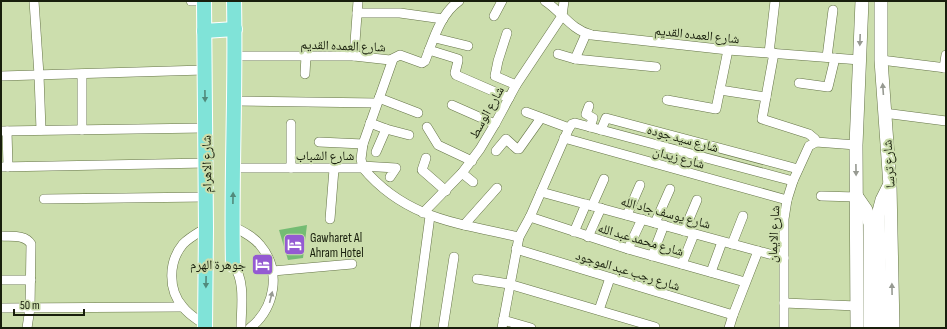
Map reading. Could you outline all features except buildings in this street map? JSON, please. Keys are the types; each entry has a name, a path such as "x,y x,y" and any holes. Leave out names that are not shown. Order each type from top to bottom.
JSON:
{"main road":[{"name":"شارع الاهرام","path":"204,1 206,163 205,326"},
{"name":"شارع الاهرام","path":"233,265 232,226 235,56 234,1"},
{"path":"857,328 856,145 862,1"},
{"name":"شارع ترسا","path":"882,1 881,60 890,186 893,328"},
{"path":"204,31 235,29"},
{"path":"881,328 878,215 882,200 890,186"},
{"path":"857,196 866,210 870,224 870,328"}],"street":[{"path":"34,1 41,130"},
{"path":"191,1 204,1"},
{"path":"354,56 358,1"},
{"path":"494,16 502,1"},
{"name":"شارع العمده القديم","path":"545,1 570,25 586,34 728,50 860,60"},
{"path":"562,16 564,1"},
{"path":"775,1 771,53 762,120 809,134 815,139 816,142 856,145"},
{"name":"شارع العمده القديم","path":"235,56 354,56 389,60 400,55 422,63 425,61 443,18 455,2"},
{"path":"799,83 828,87 833,10"},
{"path":"357,12 400,13 443,18"},
{"name":"شارع الوسط","path":"426,214 472,161 495,124 516,85 562,16"},
{"path":"507,33 495,76 516,85"},
{"path":"575,59 586,34"},
{"path":"435,38 468,46"},
{"path":"429,50 458,59 455,73 456,75 509,98"},
{"path":"667,100 715,109 728,50"},
{"path":"558,54 575,59 656,67"},
{"path":"881,60 945,68 946,55"},
{"path":"305,74 306,56"},
{"path":"390,177 396,168 363,167 361,159 363,144 393,59"},
{"path":"1,76 204,70"},
{"path":"82,74 82,130"},
{"path":"720,90 766,97"},
{"path":"234,101 378,101 418,113"},
{"path":"452,105 495,124"},
{"path":"590,106 586,114 593,118 590,127"},
{"path":"526,112 569,128 530,217 519,237 509,284 502,324 531,328"},
{"path":"884,113 946,121"},
{"path":"496,151 506,139 517,149 519,149 541,118"},
{"path":"601,130 606,118 798,169"},
{"path":"370,123 409,135"},
{"name":"شارع سيد جوده","path":"569,128 570,125 574,123 793,181"},
{"path":"291,124 291,168"},
{"path":"427,127 438,145 472,161"},
{"path":"205,128 4,131 5,167 206,163"},
{"path":"376,152 386,129"},
{"name":"شارع زيدان","path":"564,138 787,200"},
{"path":"319,142 363,144"},
{"name":"شارع الايمان","path":"784,328 784,219 787,200 793,181 809,146 816,142"},
{"path":"426,158 422,170 446,191"},
{"name":"شارع الشباب","path":"233,168 334,169 363,167 378,184 394,197 426,214 464,225 519,237"},
{"path":"330,219 334,169"},
{"path":"462,173 473,182"},
{"path":"588,237 593,206 604,179"},
{"path":"627,215 640,185"},
{"path":"464,225 497,188"},
{"path":"652,256 670,189"},
{"name":"شارع يوسف جاد الله","path":"541,192 784,258"},
{"path":"821,196 857,196"},
{"path":"44,199 206,197"},
{"path":"684,231 697,200"},
{"path":"574,232 593,206"},
{"path":"415,328 426,214"},
{"path":"711,272 743,216"},
{"name":"شارع محمد عبد الله","path":"530,217 588,237 745,282"},
{"path":"628,249 642,219"},
{"path":"232,226 246,233 260,245 268,258 273,271 273,294 269,304 264,314 250,328"},
{"path":"205,326 182,307 172,286 172,275 173,264 183,244 206,228"},
{"path":"682,264 694,234"},
{"path":"1,236 23,237 31,244 30,308 27,328"},
{"name":"شارع رجب عبد الموجود","path":"516,249 733,315"},
{"path":"730,328 745,282 758,252"},
{"path":"443,328 454,257"},
{"path":"273,271 352,264"},
{"path":"233,265 239,274 240,279 241,328"},
{"path":"599,310 610,278"},
{"path":"477,279 509,284 655,327"},
{"path":"1,280 31,280"},
{"path":"784,304 857,306"},
{"path":"1,308 182,307"}],"place":[{"name":"Gawharet Al Ahram Hotel","path":"294,244"},
{"name":"جوهرة الهرم","path":"262,264"}]}
